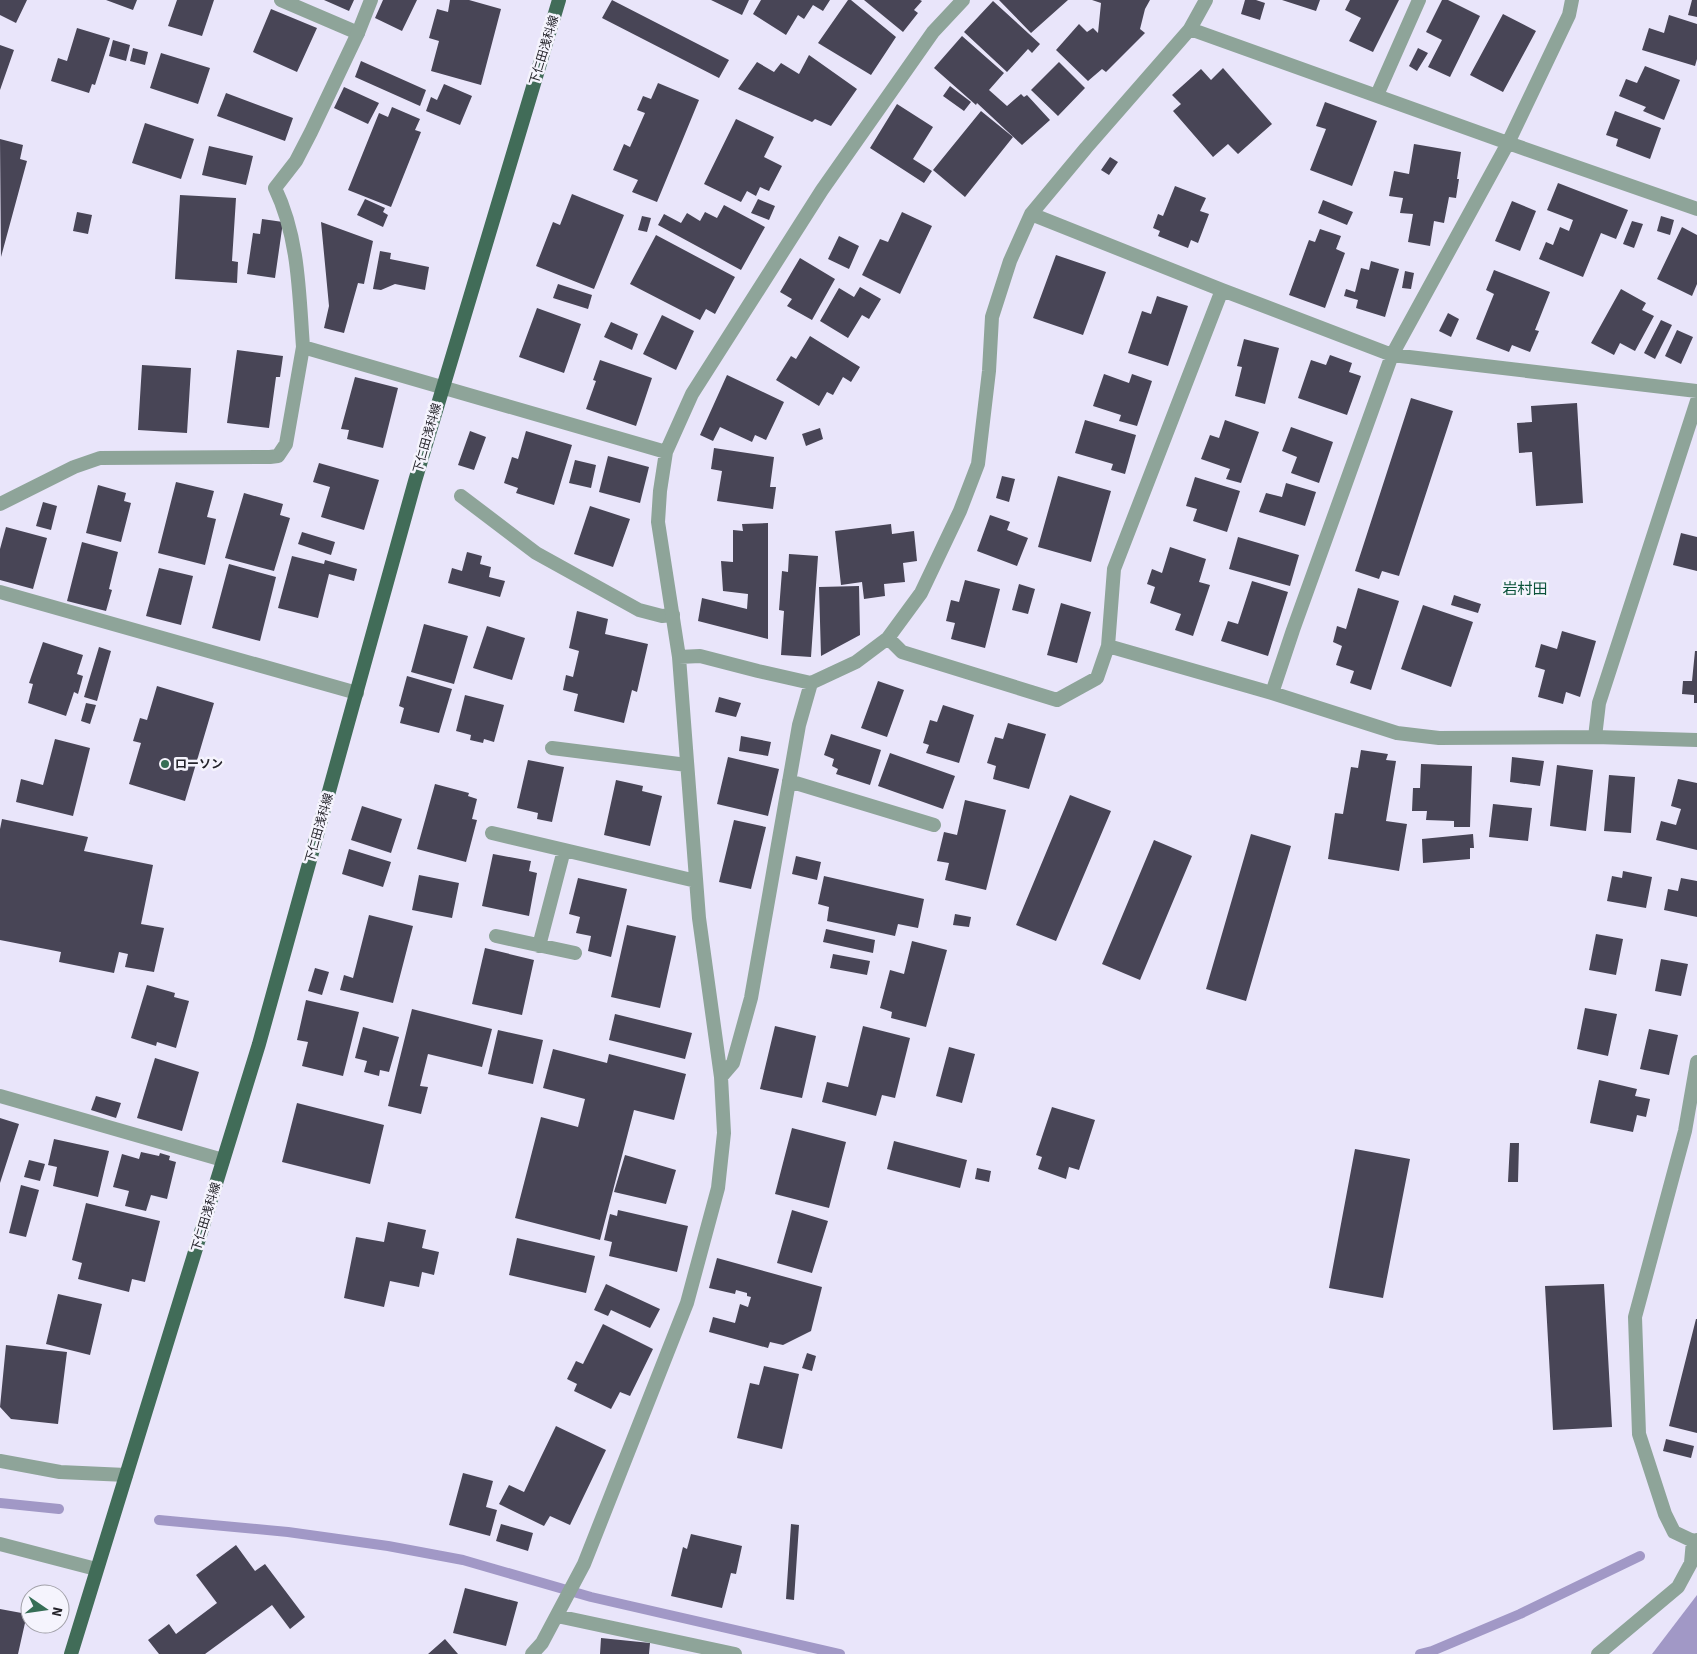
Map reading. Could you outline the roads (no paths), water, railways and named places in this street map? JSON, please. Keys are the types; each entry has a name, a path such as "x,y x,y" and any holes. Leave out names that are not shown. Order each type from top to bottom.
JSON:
{"main road":[{"name":"下仁田浅科線","path":"71,1654 259,1044 442,387 559,0"}],"street":[{"path":"281,0 358,33"},
{"path":"0,504 74,467 100,458 278,456 286,444 303,347 298,271 292,233 284,206 275,188 296,162 358,33 371,0"},
{"path":"532,1654 542,1643 584,1564 687,1303 718,1188 724,1133 721,1077 699,918 679,657 658,522 660,491 666,452 692,394 822,190 933,32 962,0"},
{"path":"679,657 700,656 811,682 856,662 888,638 920,593 960,511 978,464 988,380 992,317 1010,260 1031,214 1190,29 1206,0"},
{"path":"1377,95 1419,0"},
{"path":"1272,693 1392,355 1508,143 1569,14 1572,0"},
{"path":"1190,29 1697,209"},
{"path":"1031,214 1392,355 1697,391"},
{"path":"888,638 902,652 1057,700 1097,678 1108,646 1114,569 1222,290"},
{"path":"303,347 666,452"},
{"path":"1595,737 1599,703 1697,401"},
{"path":"462,496 545,557 639,610 662,616 672,615"},
{"path":"0,592 357,693"},
{"path":"1108,646 1272,693 1397,733 1439,738 1595,737 1697,740"},
{"path":"721,1077 733,1063 751,998 799,725 811,682"},
{"path":"552,748 687,765"},
{"path":"789,781 934,825"},
{"path":"492,833 696,881"},
{"path":"540,946 564,850"},
{"path":"496,936 575,953"},
{"path":"1598,1654 1678,1587 1691,1563 1695,1540 1674,1532 1665,1514 1639,1434 1635,1317 1685,1131 1697,1062"},
{"path":"0,1096 223,1160"},
{"path":"0,1461 124,1481"},
{"path":"0,1544 96,1569"},
{"path":"560,1611 735,1654"}],"waterway":[{"path":"0,1503 59,1509"},
{"path":"159,1520 288,1532 388,1546 463,1560 591,1597 840,1654"},
{"path":"1420,1654 1432,1651 1520,1614 1640,1556"}],"place":[{"name":"ローソン","path":"165,764"}],"district":[{"name":"岩村田","path":"1525,589"}]}
